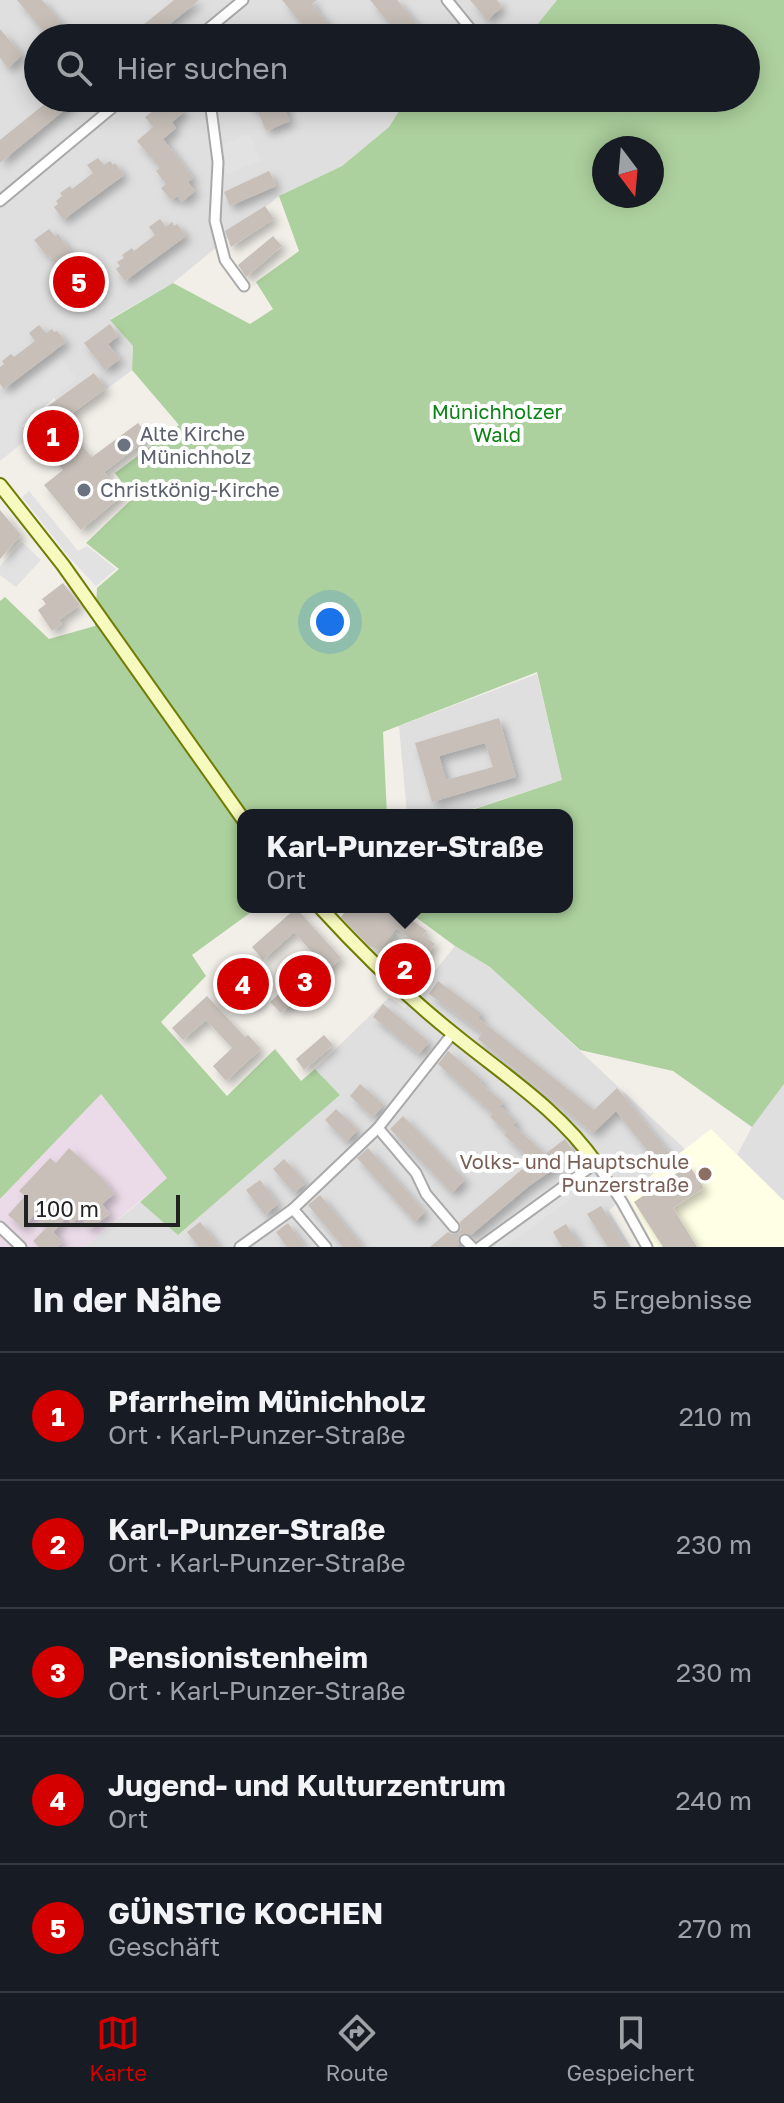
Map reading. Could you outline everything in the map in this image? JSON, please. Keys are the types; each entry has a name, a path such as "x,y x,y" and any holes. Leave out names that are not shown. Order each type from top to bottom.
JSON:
{"street":[{"path":"214,24 243,0"},
{"path":"447,0 467,24"},
{"path":"0,201 107,112"},
{"path":"211,112 218,162 215,221 225,260 244,286"},
{"path":"0,485 63,565 237,811"},
{"path":"326,913 366,957 453,1033 561,1120 596,1163 647,1247"},
{"path":"240,1247 293,1209 378,1128 453,1033"},
{"path":"378,1128 416,1173 426,1194 454,1227"},
{"path":"480,1247 596,1163"},
{"path":"293,1209 326,1247"},
{"path":"0,1227 21,1247"}],"shaded area":[{"path":"0,0 557,0 538,24 24,24 24,112 398,112 389,127 342,166 279,196 173,283 110,319 133,346 132,370 70,417 54,398 0,445"},
{"path":"250,134 261,161 226,174 223,144"},
{"path":"61,357 77,379 21,423 30,437 0,461 0,400"},
{"path":"29,491 78,551 87,546 116,569 96,586 22,497"},
{"path":"22,542 41,560 16,587 0,575 0,566"},
{"path":"537,674 562,780 473,809 406,809 399,726"},
{"path":"395,934 428,958 412,979 391,961 399,949 390,942"},
{"path":"455,946 490,967 685,1149 609,1210 631,1247 84,1247 140,1202 178,1234 340,1095 315,1069 389,997 405,1008"},
{"path":"784,1084 784,1201 737,1155 752,1127"},
{"path":"100,1093 168,1178 84,1247 0,1247 0,1199"},
{"name":"Volks- und Hauptschule Punzerstraße","path":"711,1129 784,1201 784,1247 655,1247 627,1194"},
{"path":"582,1181 586,1188 505,1247 492,1247"}],"green space":[{"name":"Münichholzer Wald","path":"557,0 784,0 784,1084 752,1127 673,1071 580,1050 490,967 410,913 573,913 573,809 475,809 562,780 537,672 383,732 387,809 237,809 237,913 250,913 192,955 206,976 161,1022 227,1096 275,1049 301,1081 315,1069 340,1095 178,1235 140,1202 167,1178 101,1094 0,1199 0,601 5,597 49,639 95,626 97,588 119,569 86,543 133,498 115,473 179,425 132,370 133,346 110,320 173,283 250,324 273,309 256,282 299,251 279,196 342,166 389,127 398,112 760,112 760,24 538,24"}],"building":[{"path":"17,0 42,0 61,23 37,24"},
{"path":"174,0 199,0 170,24 144,24"},
{"path":"282,0 317,0 312,4 328,24 302,24"},
{"path":"370,0 397,0 417,24 390,24"},
{"path":"470,0 497,0 502,7 487,20"},
{"path":"0,29 22,55 8,68 0,58"},
{"path":"35,112 62,112 0,163 0,140"},
{"path":"152,112 184,112 172,122 176,128 163,139 193,178 188,182 195,191 182,202 177,196 171,200 161,188 166,184 156,171 160,168 137,141 153,127 145,117"},
{"path":"258,112 286,112 290,121 266,131"},
{"path":"98,158 104,165 110,161 113,165 115,163 124,175 63,220 54,207 62,196 60,193 70,186 72,189 93,173 87,165"},
{"path":"269,171 276,186 230,206 224,192"},
{"path":"265,206 274,219 231,247 225,231"},
{"path":"160,219 166,227 172,222 174,226 177,224 186,236 125,281 116,269 120,266 117,262 124,258 122,255 132,248 134,251 155,235 149,227"},
{"path":"49,229 55,236 58,234 83,269 86,267 93,277 89,280 96,290 82,301 49,255 34,240"},
{"path":"273,236 282,246 246,277 238,265"},
{"path":"110,324 118,336 108,344 120,359 105,370 84,343"},
{"path":"39,325 46,333 52,329 57,331 66,342 4,389 0,384 2,361 11,354 14,357 35,341 29,333"},
{"path":"94,373 106,389 61,422 92,457 138,423 150,437 104,472 123,495 81,530 44,485 63,470 25,426"},
{"path":"0,510 21,535 0,559"},
{"path":"63,583 80,605 59,620 62,624 52,631 38,610 46,604 42,599"},
{"path":"499,718 516,777 432,802 415,743","holes":["485,743 493,767 446,780 439,756"]},
{"path":"290,913 300,913 341,958 281,1013 270,1002 318,959 294,932 263,960 252,947"},
{"path":"344,913 402,913 427,931 423,935 435,944 426,956 413,946 416,943 396,928 380,950 369,946 341,917"},
{"path":"234,962 265,995 253,1006 222,973"},
{"path":"438,981 481,1013 478,1018 594,1110 617,1088 670,1154 658,1164 616,1111 593,1133 478,1039 482,1033 429,994"},
{"path":"207,996 245,1037 248,1035 261,1049 226,1081 213,1066 232,1048 206,1020 183,1040 172,1028"},
{"path":"383,1004 429,1042 419,1054 373,1017"},
{"path":"324,1035 333,1045 304,1070 296,1059"},
{"path":"448,1051 503,1102 500,1106 516,1121 513,1125 545,1154 565,1139 575,1154 529,1186 471,1235 460,1234 456,1247 430,1247 448,1232 458,1233 460,1222 532,1161 504,1135 507,1132 490,1117 493,1114 438,1064"},
{"path":"360,1084 384,1105 373,1117 350,1096"},
{"path":"336,1109 358,1130 346,1142 325,1120"},
{"path":"403,1116 465,1180 452,1193 390,1129"},
{"path":"69,1148 103,1179 114,1194 102,1204 110,1214 90,1229 82,1219 72,1224 66,1218 53,1232 63,1242 57,1247 39,1247 33,1241 47,1227 34,1215 23,1228 8,1215 25,1196 19,1191 50,1158 56,1163"},
{"path":"368,1148 425,1212 415,1222 357,1158"},
{"path":"284,1159 306,1183 294,1193 273,1169"},
{"path":"689,1165 704,1188 673,1208 697,1247 663,1247 634,1202"},
{"path":"260,1180 278,1204 265,1215 246,1190"},
{"path":"320,1195 363,1247 343,1247 308,1205"},
{"path":"601,1206 627,1247 608,1247 587,1214"},
{"path":"200,1222 220,1247 199,1247 187,1232"},
{"path":"288,1223 305,1247 287,1247 276,1232"},
{"path":"566,1224 581,1247 562,1247 553,1232"}],"place":[{"name":"GÜNSTIG KOCHEN","path":"79,282"},
{"name":"Pfarrheim Münichholz","path":"53,436"},
{"name":"Alte Kirche Münichholz","path":"124,445"},
{"name":"Christkönig-Kirche","path":"84,490"},
{"name":"Karl-Punzer-Straße","path":"405,969"},
{"name":"Pensionistenheim","path":"305,981"},
{"name":"Jugend- und Kulturzentrum","path":"243,984"},
{"name":"Volks- und Hauptschule Punzerstraße","path":"705,1174"}]}
